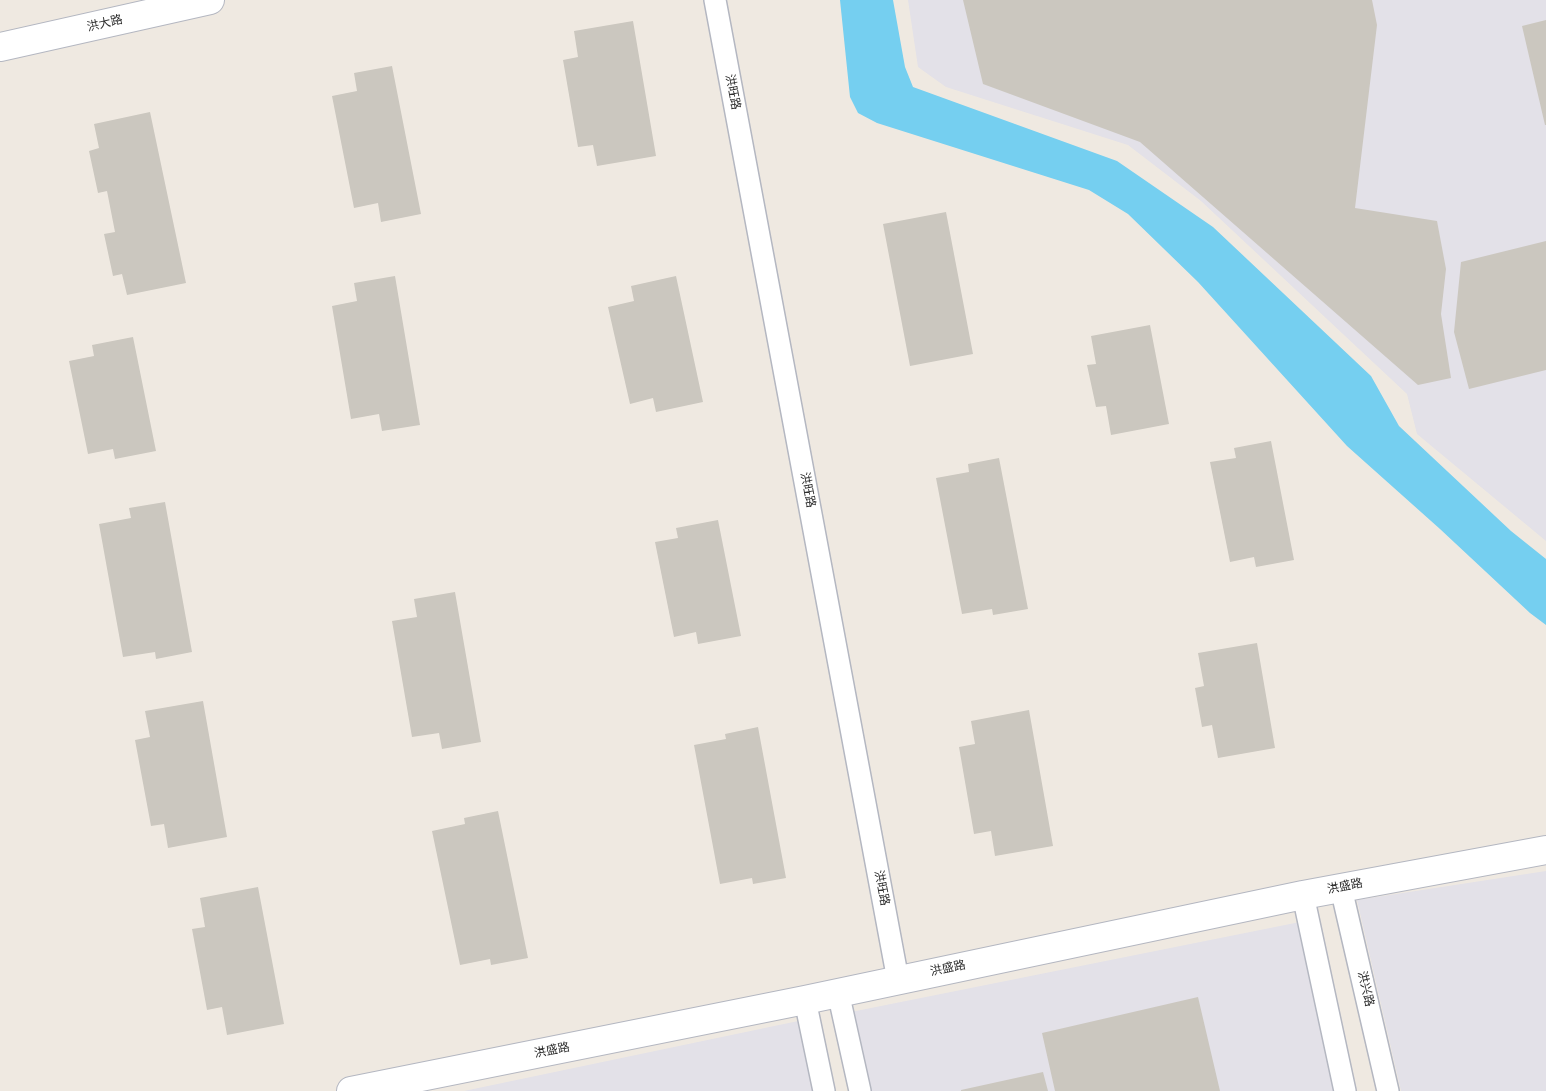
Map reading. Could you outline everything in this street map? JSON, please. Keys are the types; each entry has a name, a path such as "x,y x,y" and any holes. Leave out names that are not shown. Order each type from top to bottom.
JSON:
{"street":[{"name":"洪大路","path":"0,47 210,0"},
{"name":"洪旺路","path":"715,0 898,980"},
{"name":"洪盛路","path":"351,1091 805,1000 1303,895 1546,850"},
{"name":"洪兴路","path":"1342,888 1388,1091"},
{"path":"1303,895 1345,1091"},
{"path":"838,992 860,1091"},
{"path":"805,1000 824,1091"}],"shaded area":[{"path":"908,0 1546,0 1546,541 1417,434 1407,394 1201,201 1128,145 946,87 918,67"},
{"path":"1546,871 1546,1091 1401,1091 1357,900"},
{"path":"1300,922 1335,1091 868,1091 851,1012"},
{"path":"803,1020 817,1091 464,1091"}],"water":[{"path":"840,0 893,0 905,67 913,87 1117,161 1213,227 1371,376 1399,426 1511,531 1546,559 1546,625 1530,613 1347,446 1198,282 1128,214 1089,190 877,123 858,113 850,97"}],"building":[{"path":"963,0 1372,0 1377,25 1355,208 1437,221 1446,269 1441,314 1451,378 1418,385 1140,142 983,84"},
{"path":"1546,20 1546,125 1545,125 1522,26"},
{"path":"633,21 656,156 597,166 593,145 578,147 563,60 578,57 574,31"},
{"path":"392,66 421,214 381,222 378,203 354,208 332,96 357,91 354,73"},
{"path":"150,112 186,283 127,295 122,274 113,276 104,234 115,232 107,191 98,193 89,151 99,148 94,124"},
{"path":"946,212 973,354 910,366 883,224"},
{"path":"1546,241 1546,370 1469,389 1454,332 1461,262"},
{"path":"395,276 420,425 382,431 379,414 351,419 332,306 357,301 354,283"},
{"path":"676,276 703,402 656,412 653,398 630,404 608,307 634,301 631,286"},
{"path":"1150,325 1169,424 1111,435 1106,406 1096,407 1087,365 1096,364 1091,336"},
{"path":"133,337 156,451 115,459 113,449 88,454 69,361 94,356 92,345"},
{"path":"1271,441 1294,560 1256,567 1254,557 1230,562 1210,462 1236,458 1234,448"},
{"path":"999,458 1028,609 993,615 992,609 962,614 936,478 969,472 968,464"},
{"path":"165,502 192,652 156,659 155,652 123,657 99,524 131,518 129,508"},
{"path":"718,520 741,636 698,644 696,632 674,637 655,542 678,538 676,528"},
{"path":"455,592 481,742 442,749 439,733 412,737 392,621 417,617 414,599"},
{"path":"1257,643 1275,748 1218,758 1212,725 1202,727 1195,688 1204,686 1198,653"},
{"path":"203,701 227,837 168,848 164,824 151,826 135,740 150,737 145,711"},
{"path":"1029,710 1053,846 995,856 991,831 974,834 959,747 975,744 971,721"},
{"path":"758,727 786,878 753,884 752,878 720,884 694,745 726,739 725,734"},
{"path":"498,811 528,958 491,965 490,959 460,965 432,831 465,824 464,818"},
{"path":"258,887 284,1024 227,1035 222,1007 207,1010 192,929 205,927 200,898"},
{"path":"1198,997 1220,1091 1055,1091 1042,1033"},
{"path":"1043,1072 1048,1091 961,1091 961,1090"}]}
